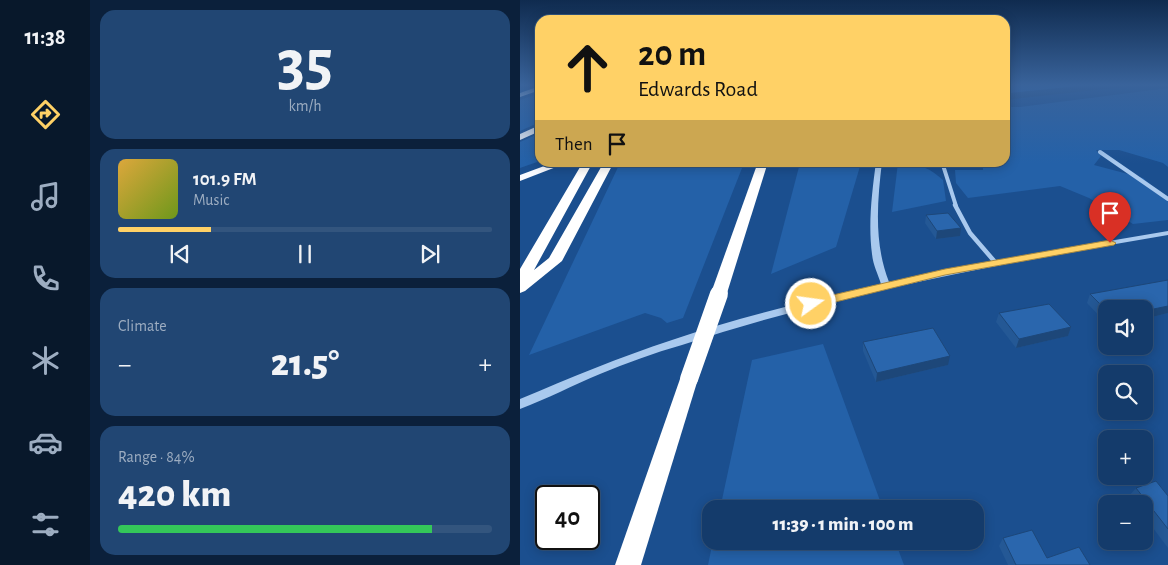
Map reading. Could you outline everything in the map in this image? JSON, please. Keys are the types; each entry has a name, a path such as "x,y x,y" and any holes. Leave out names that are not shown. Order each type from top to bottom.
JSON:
{"highway":[{"path":"520,137 535,130"},
{"path":"520,178 550,167"},
{"path":"520,282 586,167"},
{"path":"520,288 555,261 606,167"},
{"path":"628,565 761,167"},
{"path":"755,187 771,167"}],"street":[{"path":"1100,152 1168,199"},
{"path":"879,167 875,225 876,252 877,264 886,286"},
{"path":"944,167 958,212 970,233 995,262"},
{"path":"520,404 563,384 660,348 777,312 995,262 1168,233"}],"shaded area":[{"path":"520,110 535,110 535,124 520,131"},
{"path":"1010,110 1168,110 1168,167 1163,163 1119,150 1096,150 1101,156 1094,165 1143,178 1168,200 1168,220 1133,224 1089,198 1060,186 968,198 956,183 955,170 983,170 983,167 1010,167"},
{"path":"535,135 535,163 520,168 520,142"},
{"path":"618,167 742,167 683,318 667,323 661,318 645,313 529,355"},
{"path":"799,167 860,167 836,247 771,274"},
{"path":"898,167 922,167 943,180 946,201 892,212"},
{"path":"823,344 880,500 722,500 752,360"},
{"path":"711,550 898,550 904,565 708,565"}],"building":[{"path":"948,213 961,228 937,231 926,215"},
{"path":"1168,280 1168,306 1153,309 1153,300 1098,300 1098,302 1090,294"},
{"path":"1049,304 1071,327 1019,339 999,313"},
{"path":"933,328 950,356 877,373 863,342"},
{"path":"1156,481 1168,496 1168,529 1153,510 1153,495 1141,495 1136,488 1153,485 1153,482"},
{"path":"1032,530 1047,558 1079,547 1090,565 1016,565 1003,538"}],"route":[{"path":"811,304 945,272 1110,243"}]}
